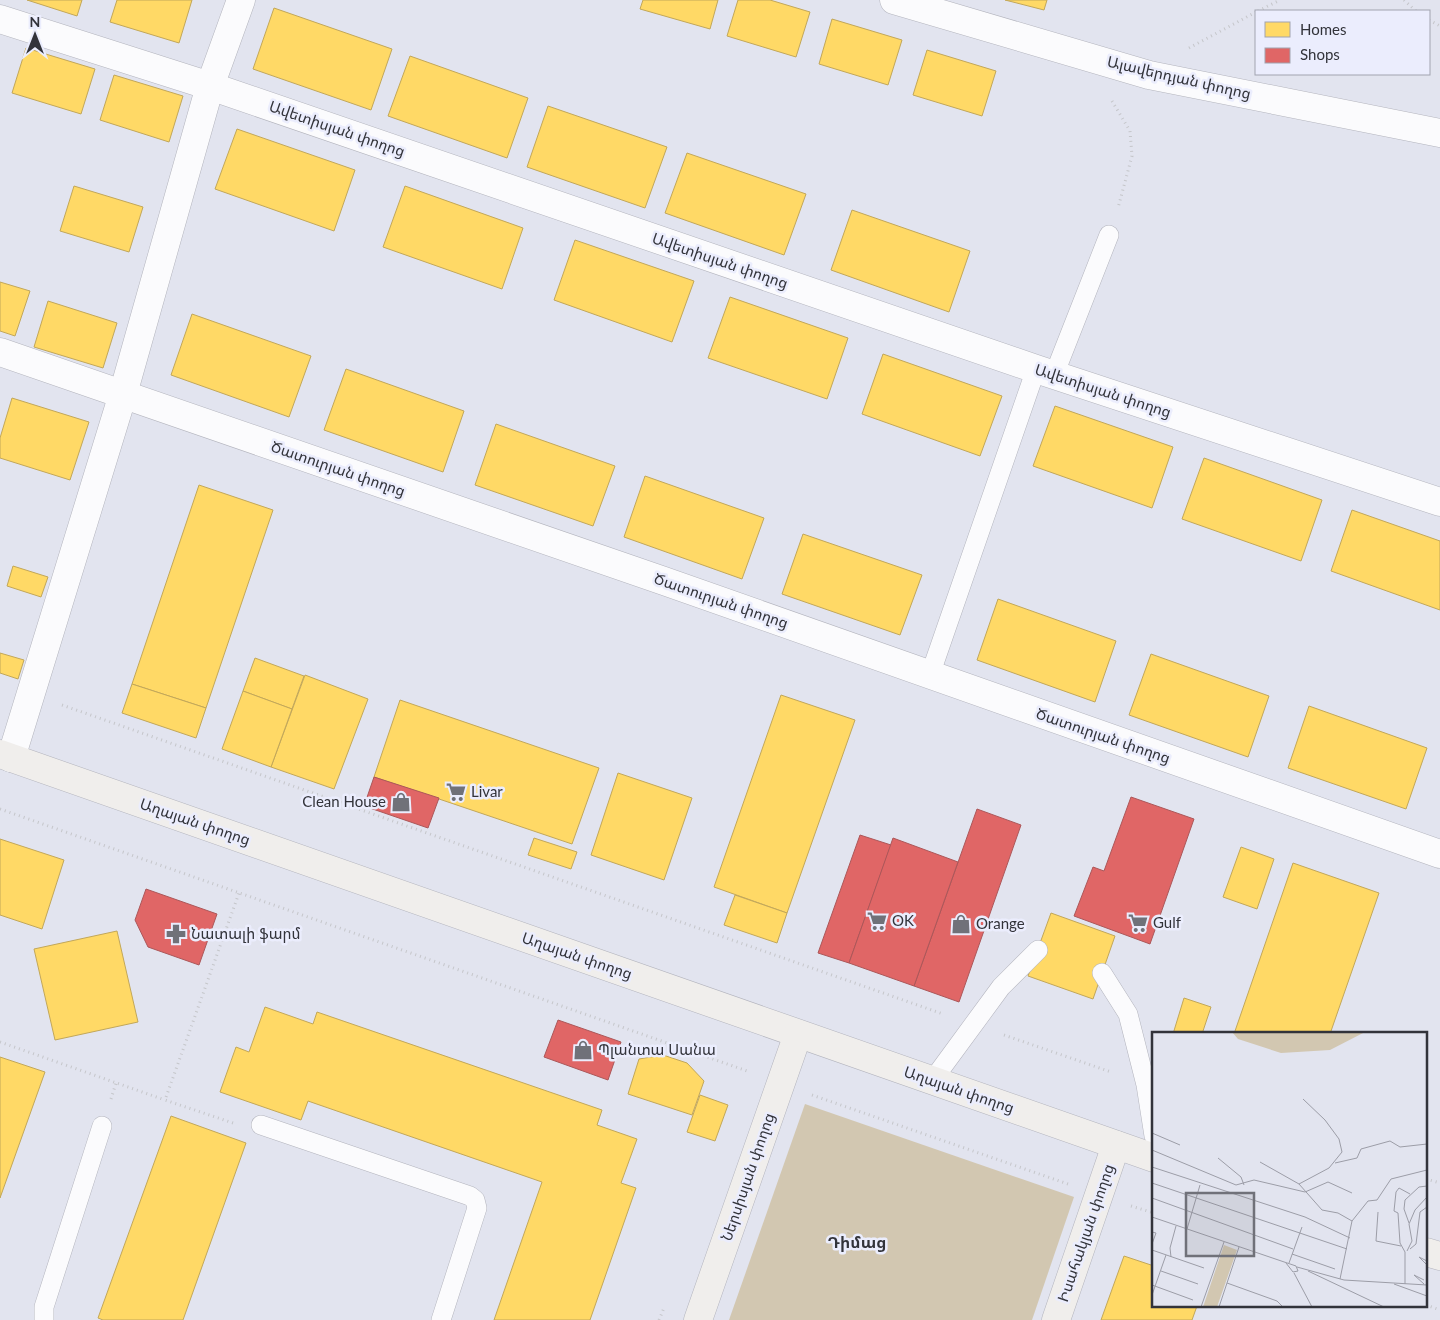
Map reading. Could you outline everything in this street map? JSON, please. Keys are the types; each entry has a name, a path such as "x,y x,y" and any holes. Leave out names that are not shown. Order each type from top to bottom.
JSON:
{"main road":[{"name":"Աղայան փողոց","path":"6,756 1152,1157"},
{"name":"Ներսիսյան փողոց","path":"698,1320 798,1034"},
{"name":"Իսահակյան փողոց","path":"1056,1320 1116,1145"}],"street":[{"path":"6,756 31,694 123,394 210,86 241,0"},
{"name":"Ալավերդյան փողոց","path":"894,0 1149,74 1440,133"},
{"name":"Ավետիսյան փողոց","path":"0,19 210,86 1045,372 1440,502"},
{"name":"Ծատուրյան փողոց","path":"0,352 1440,854"}],"lane":[{"path":"930,675 1045,372 1109,235"},
{"path":"932,1081 1001,987 1038,950"},
{"path":"1102,972 1128,1014 1146,1085 1152,1123"},
{"path":"261,1125 470,1196 475,1200 477,1208 441,1320"},
{"path":"44,1320 44,1307 102,1126"}],"path":[{"path":"1261,10 1280,0"},
{"path":"1404,0 1415,10"},
{"path":"1202,40 1255,13"},
{"path":"1112,101 1130,131 1132,156 1117,210"},
{"path":"31,694 1146,1085"},
{"path":"0,809 1152,1212"},
{"path":"165,1100 239,893"},
{"path":"0,1042 227,1122"},
{"path":"1428,1306 1440,1310"}],"shaded area":[{"path":"805,1104 1074,1197 1032,1320 729,1320"}],"building: Homes":[{"path":"27,0 82,0 77,16"},
{"path":"117,0 192,0 179,43 110,22"},
{"path":"643,0 718,0 710,29 640,9"},
{"path":"738,0 770,0 810,12 796,57 727,36"},
{"path":"1005,0 1047,0 1044,10"},
{"path":"274,8 392,49 371,110 253,69"},
{"path":"832,19 902,40 888,85 819,64"},
{"path":"26,48 95,69 81,114 12,93"},
{"path":"927,50 996,71 982,116 913,95"},
{"path":"410,56 528,98 507,158 388,116"},
{"path":"114,75 183,96 169,142 100,120"},
{"path":"548,106 667,147 645,208 527,167"},
{"path":"237,129 355,170 334,231 215,189"},
{"path":"687,153 806,194 784,255 665,213"},
{"path":"74,186 143,207 129,252 60,231"},
{"path":"405,186 523,228 502,289 383,247"},
{"path":"852,210 970,251 949,312 831,270"},
{"path":"575,240 694,281 672,342 554,300"},
{"path":"0,282 30,291 15,336 0,331"},
{"path":"730,297 848,338 827,399 708,358"},
{"path":"48,301 117,323 103,368 34,347"},
{"path":"192,314 311,356 289,417 171,375"},
{"path":"883,354 1002,396 980,456 862,414"},
{"path":"346,369 464,411 443,472 324,430"},
{"path":"12,398 89,422 70,480 0,458 0,438"},
{"path":"1055,406 1173,447 1152,508 1033,466"},
{"path":"496,424 615,466 593,526 475,485"},
{"path":"1204,458 1322,500 1301,561 1182,519"},
{"path":"645,476 764,518 742,579 624,537"},
{"path":"199,485 273,510 206,708 132,684"},
{"path":"1352,510 1440,541 1440,610 1331,571"},
{"path":"803,534 922,575 900,635 782,594"},
{"path":"13,566 48,577 41,597 7,586"},
{"path":"998,599 1116,641 1095,702 977,660"},
{"path":"0,653 24,660 18,679 0,673"},
{"path":"1151,654 1269,696 1248,757 1129,715"},
{"path":"255,658 304,676 292,709 243,691"},
{"path":"305,675 368,699 334,789 271,767"},
{"path":"132,684 206,708 196,738 122,713"},
{"path":"243,691 292,709 271,767 222,749"},
{"path":"781,695 855,720 787,913 714,887"},
{"path":"400,700 599,768 572,844 374,777"},
{"path":"1309,706 1427,748 1406,809 1288,768"},
{"path":"618,773 692,798 664,880 591,855"},
{"path":"534,838 577,852 571,869 528,855"},
{"path":"0,839 64,860 42,929 0,915"},
{"path":"1241,847 1274,859 1257,909 1223,897"},
{"path":"1293,863 1379,893 1331,1032 1235,1032"},
{"path":"735,895 787,913 777,943 724,925"},
{"path":"1051,913 1115,936 1093,999 1028,976"},
{"path":"117,931 138,1022 55,1040 34,949"},
{"path":"1184,998 1211,1007 1203,1032 1174,1032"},
{"path":"265,1007 313,1024 317,1012 602,1110 597,1125 637,1139 621,1183 636,1188 590,1320 494,1320 542,1182 308,1101 301,1120 220,1092 236,1047 249,1052"},
{"path":"663,1055 687,1063 704,1081 692,1115 628,1094 639,1059"},
{"path":"0,1057 45,1072 0,1198"},
{"path":"700,1095 728,1105 715,1141 687,1132"},
{"path":"171,1116 246,1143 183,1320 103,1320 98,1318"},
{"path":"1124,1256 1152,1265 1152,1308 1196,1308 1192,1320 1101,1320"}],"building: Shops":[{"name":"Clean House","path":"374,777 439,798 428,828 364,806"},
{"path":"1131,797 1194,819 1150,944 1074,916 1093,867 1104,871"},
{"name":"Orange","path":"977,809 1021,825 959,1002 914,986"},
{"path":"860,835 891,845 849,963 818,953"},
{"path":"893,838 958,862 914,986 849,963"},
{"name":"Նատալի ֆարմ","path":"146,889 217,914 199,965 148,947 135,920"},
{"name":"Պլանտա Սանա","path":"558,1020 621,1042 608,1080 544,1057"}],"place":[{"name":"Livar","path":"456,792"},
{"name":"Clean House","path":"401,802"},
{"name":"OK","path":"877,921"},
{"name":"Gulf","path":"1138,923"},
{"name":"Orange","path":"961,924"},
{"name":"Նատալի ֆարմ","path":"176,934"},
{"name":"Պլանտա Սանա","path":"583,1050"}],"district":[{"name":"Դիմաց","path":"857,1242"}]}
